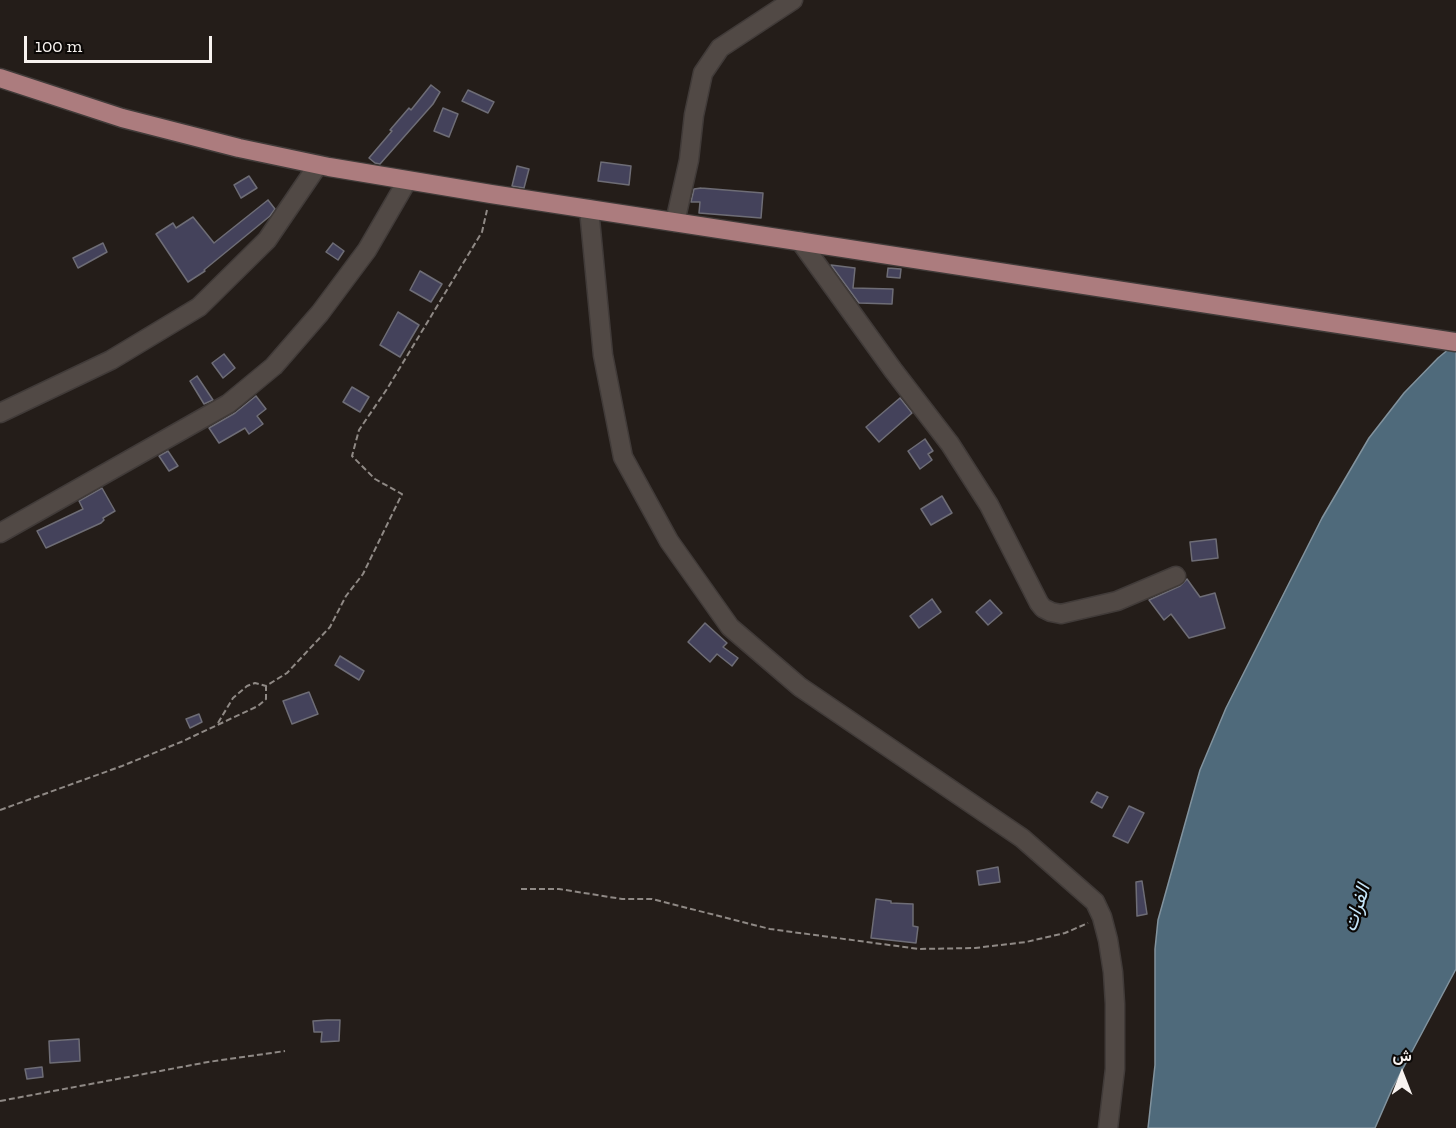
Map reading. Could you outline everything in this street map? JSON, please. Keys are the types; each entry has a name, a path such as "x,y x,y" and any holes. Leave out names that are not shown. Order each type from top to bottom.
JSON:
{"main road":[{"path":"0,78 122,118 239,148 318,165 407,181 1456,342"}],"street":[{"path":"675,222 689,160 694,115 704,74 720,48 793,0"},
{"path":"0,413 111,360 199,307 267,240 318,165"},
{"path":"0,533 228,404 274,366 320,313 367,250 407,181"},
{"path":"589,209 603,355 623,457 669,541 730,627 800,687 1022,838 1095,902 1108,940 1113,972 1116,1031 1113,1098 1108,1128"},
{"path":"800,241 893,370 950,444 989,506 1039,603 1044,608 1061,614 1117,601 1176,576"}],"path":[{"path":"218,723 233,698 248,686 255,683 266,686 288,673 330,627 346,596 363,574 402,494 375,479 352,456 359,430 387,389 482,232 491,194"},
{"path":"0,810 181,742 258,706 266,699 266,686"},
{"path":"521,890 559,889 622,900 652,900 770,929 919,949 975,948 1026,942 1065,933 1102,917"},
{"path":"0,1101 208,1062 285,1051"}],"water":[{"name":"الفرات","path":"1456,343 1456,969 1392,1089 1375,1128 1148,1128 1155,1065 1155,949 1158,920 1200,770 1226,708 1322,518 1369,438 1404,393"}],"building":[{"path":"431,85 440,92 433,104 380,164 375,163 369,158 392,131 390,130 409,108 411,110"},
{"path":"468,90 494,102 488,113 462,101"},
{"path":"443,108 458,114 449,137 434,131"},
{"path":"601,162 631,166 629,185 598,181"},
{"path":"517,166 529,169 524,188 512,186"},
{"path":"249,176 257,188 241,198 234,185"},
{"path":"694,189 763,193 761,218 699,213 700,202 691,202"},
{"path":"268,200 275,209 270,216 205,271 188,282 156,234 173,223 176,228 193,217 214,243"},
{"path":"103,243 107,252 78,268 73,258"},
{"path":"333,243 344,251 338,260 326,252"},
{"path":"831,265 855,268 853,288 893,289 892,304 859,303"},
{"path":"888,268 901,269 900,278 887,277"},
{"path":"420,271 442,284 431,302 410,290"},
{"path":"398,312 419,325 400,357 380,345"},
{"path":"224,354 235,368 223,378 212,363"},
{"path":"197,376 213,400 204,404 190,381"},
{"path":"352,387 369,397 360,412 343,402"},
{"path":"256,396 266,409 257,416 263,424 249,434 245,428 219,443 209,428 235,413"},
{"path":"900,398 912,413 879,442 866,427"},
{"path":"925,439 933,451 928,454 932,460 920,469 908,451"},
{"path":"168,451 178,466 169,471 159,456"},
{"path":"102,488 115,511 103,518 101,523 46,548 37,531 83,509 79,501"},
{"path":"942,496 952,513 931,525 921,509"},
{"path":"1216,539 1218,558 1192,561 1190,542"},
{"path":"1187,579 1200,597 1215,593 1225,628 1189,638 1171,614 1164,620 1149,600 1180,586"},
{"path":"932,599 941,612 919,628 910,616"},
{"path":"990,600 1002,613 988,625 976,612"},
{"path":"705,623 727,643 723,647 738,658 732,666 717,654 710,662 688,642"},
{"path":"340,656 364,671 359,680 335,665"},
{"path":"309,692 318,714 292,724 283,701"},
{"path":"199,714 202,722 190,728 186,719"},
{"path":"1097,792 1108,797 1102,808 1091,802"},
{"path":"1129,806 1144,813 1128,843 1113,836"},
{"path":"998,867 1000,882 979,885 977,871"},
{"path":"1142,881 1147,914 1137,916 1136,882"},
{"path":"876,899 891,901 891,903 913,904 913,926 918,927 916,943 871,938"},
{"path":"340,1020 339,1041 321,1042 322,1032 314,1032 313,1021"},
{"path":"79,1039 80,1061 50,1063 49,1041"},
{"path":"42,1067 43,1077 27,1079 25,1069"}]}
